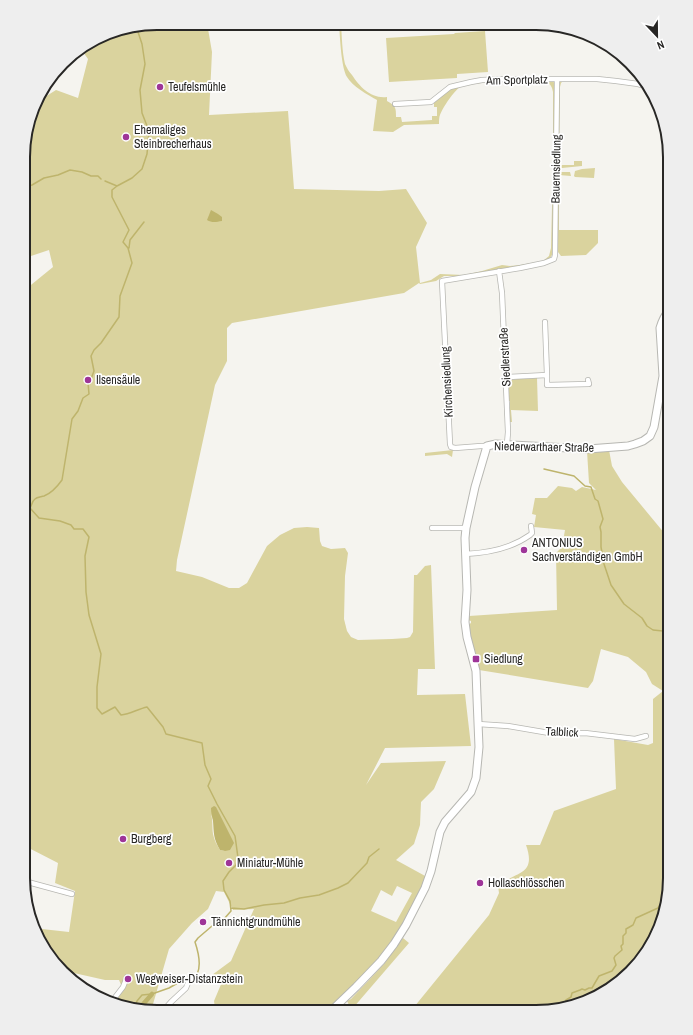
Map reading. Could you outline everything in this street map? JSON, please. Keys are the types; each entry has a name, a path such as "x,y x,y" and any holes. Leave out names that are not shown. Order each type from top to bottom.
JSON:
{"street":[{"name":"Am Sportplatz","path":"395,104 431,102 450,87 471,82 501,79 610,80 640,85"},
{"name":"Bauernsiedlung","path":"499,271 544,263 554,259 557,79"},
{"name":"Kirchensiedlung","path":"486,446 455,448 451,447 450,444 442,282 499,271"},
{"name":"Siedlerstraße","path":"499,271 502,293 506,377 507,444"},
{"name":"Niederwarthaer Straße","path":"337,1005 381,961 394,944 415,909 425,888 431,871 440,832 445,822 471,792 476,778 479,747 476,671 467,636 465,554 466,528 486,446 507,444 588,449 628,446 643,441 650,436 654,427 663,376 660,328 663,320"},
{"path":"545,322 547,385 589,384 588,380"},
{"path":"506,377 547,375"},
{"path":"465,554 507,547 530,535 532,533 531,526"},
{"path":"432,528 466,528"},
{"name":"Talblick","path":"478,724 508,726 555,734 585,733 635,739 646,736"},
{"path":"30,883 72,894"},
{"path":"168,1005 186,988 191,976"},
{"path":"115,998 123,987 127,977"}],"shaded area":[{"path":"157,30 208,30 212,52 209,115 288,111 294,189 379,191 406,189 427,223 416,247 420,283 431,280 440,274 464,275 502,265 510,266 543,261 549,256 551,248 553,166 553,92 550,85 546,82 529,80 550,80 555,83 554,250 552,256 548,260 544,262 465,276 444,276 436,281 420,284 419,283 404,293 232,323 227,328 227,361 215,385 177,560 176,571 202,577 229,588 239,588 247,583 267,546 280,535 294,528 319,528 322,546 331,549 345,548 348,553 345,576 344,619 347,631 351,637 358,640 410,637 413,632 414,575 417,575 425,566 431,565 435,669 418,669 417,695 465,694 471,746 385,748 366,785 381,763 446,761 434,789 421,802 420,825 414,844 396,860 427,877 392,943 380,958 333,1005 215,1005 214,1001 222,982 212,975 231,961 254,909 233,910 224,892 216,891 208,909 192,923 169,949 153,1005 140,1004 116,998 122,987 119,980 105,980 73,973 56,955 47,942 41,929 69,932 75,891 55,883 58,863 30,849 30,286 53,267 49,250 30,256 30,157 34,124 45,97 56,90 78,98 88,59 84,53 93,47 132,32","holes":["211,814 225,851 220,850 213,834","397,886 412,893 396,922 371,911 381,890 392,896"]},
{"path":"339,30 341,30 345,64 349,71 366,91 376,96 387,97 387,101 395,108 396,117 401,117 402,122 432,120 432,116 437,116 437,107 434,107 434,103 450,89 459,86 491,80 529,80 466,85 460,87 449,100 440,115 439,124 404,125 393,132 373,131 377,100 356,87 347,77 342,59"},
{"path":"485,31 488,72 457,74 457,78 389,82 386,38"},
{"path":"563,80 568,81 563,81 560,87 559,165 574,165 574,161 582,161 582,166 562,168 558,166 558,85"},
{"path":"595,168 594,178 574,176 575,171"},
{"path":"570,172 571,176 559,175 559,230 598,230 598,243 586,255 561,256 558,252 558,173"},
{"path":"211,210 222,217 222,221 212,222 207,220"},
{"path":"537,378 538,411 511,410 512,422 510,422 510,401 508,401 507,380"},
{"path":"453,450 452,457 447,454 425,456 425,453"},
{"path":"609,450 612,466 622,482 663,532 663,691 652,684 646,672 628,657 601,649 593,681 588,688 479,670 470,637 468,625 471,621 468,620 469,616 557,610 556,553 562,547 565,530 534,527 536,515 532,514 535,498 547,498 558,486 572,488 576,491 582,487 596,490 589,483 587,451"},
{"path":"663,691 663,887 661,903 656,919 642,949 626,968 600,988 561,1003 536,1005 416,1005 489,915 499,893 498,886 522,872 526,868 529,862 529,855 526,845 540,845 554,811 616,789 614,739 648,745 653,743 653,699"},
{"path":"214,806 216,807 234,843 230,850 220,850 216,842 211,810"},
{"path":"403,938 409,943 356,1005 349,1005 347,1001 351,999 384,964"}],"waterway":[{"path":"30,508 34,500 49,493 62,480 72,419 78,411 83,398 89,394 88,383 94,371 91,356 119,317 120,296 132,263 128,248 123,242 129,230 112,197 112,190 132,178 142,169 147,154 149,131 142,113 140,90 145,64 142,44 138,31"},
{"path":"30,186 44,178 58,175 70,170 82,172 91,176 98,176 101,179"},
{"path":"105,181 117,186"},
{"path":"129,248 130,240 144,222"},
{"path":"544,469 574,476 585,486 591,487 595,499 598,501 603,519 600,527 601,547 604,564 611,585 624,604 642,618 647,626 653,630 663,631"},
{"path":"30,508 39,518 60,521 71,525 74,529 83,529 89,537 85,556 86,592 89,615 101,654 97,687 97,708 102,714 115,707 121,715 147,707 163,727 166,734 202,743 205,765 211,779 208,786 235,836 238,858 236,865 223,881 224,890 230,901 231,911 224,919 212,926 195,942 199,958 199,968 195,978 191,981"},
{"path":"231,908 244,909 284,903 300,898 319,895 338,888 348,883 367,863 369,857 379,849"},
{"path":"566,1002 571,997 572,993 582,989 585,990 592,988 599,976 612,971 616,965 614,958 622,950 621,946 623,944 623,936 626,933 626,929 633,925 636,918 658,908 661,903"},
{"path":"136,1003 142,995 152,994 169,988 183,980 187,981"},
{"path":"143,1004 152,994"}],"place":[{"name":"Teufelsmühle","path":"160,87"},
{"name":"Ehemaliges Steinbrecherhaus","path":"126,137"},
{"name":"Ilsensäule","path":"88,380"},
{"name":"ANTONIUS Sachverständigen GmbH","path":"524,550"},
{"name":"Siedlung","path":"476,659"},
{"name":"Burgberg","path":"123,839"},
{"name":"Miniatur-Mühle","path":"229,863"},
{"name":"Hollaschlösschen","path":"480,883"},
{"name":"Tännichtgrundmühle","path":"203,922"},
{"name":"Wegweiser-Distanzstein","path":"128,979"}]}
